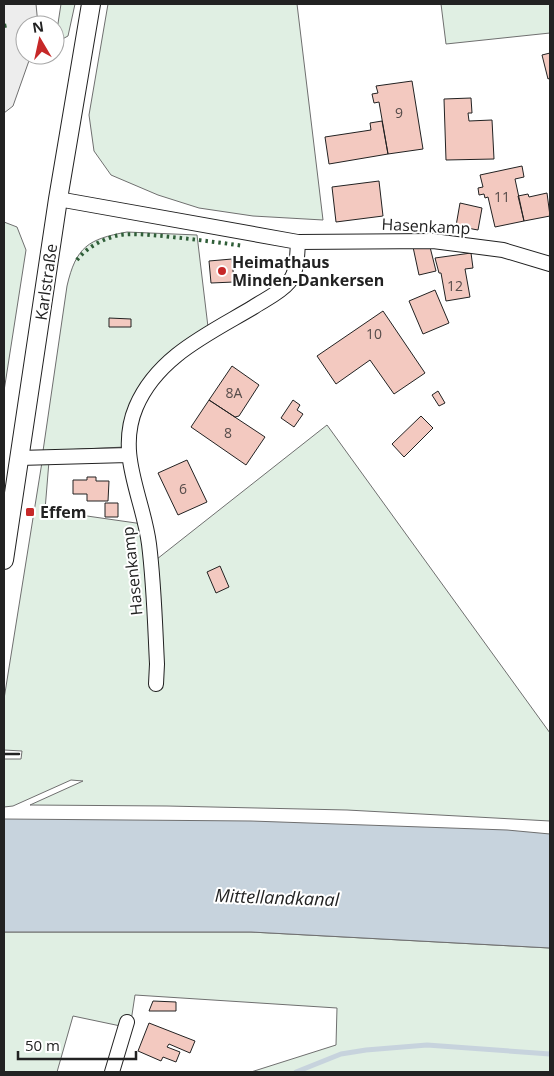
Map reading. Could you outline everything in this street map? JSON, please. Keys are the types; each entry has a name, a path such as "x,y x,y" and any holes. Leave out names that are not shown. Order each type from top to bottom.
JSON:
{"street":[{"name":"Karlstraße","path":"4,560 58,198 91,4"},
{"name":"Hasenkamp","path":"58,198 298,242 434,241 503,250 550,264"},
{"name":"Hasenkamp","path":"156,684 157,664 149,542 128,455 129,433 136,408 148,385 168,362 191,344 256,305 290,281 296,266 298,242"},
{"path":"19,458 128,455"},
{"path":"112,1072 127,1022"}],"green space":[{"path":"61,4 75,4 68,36 65,38 65,15 59,15"},
{"path":"108,4 297,4 323,220 253,216 199,208 158,195 111,175 94,151 89,115"},
{"path":"441,4 550,4 550,33 446,44"},
{"path":"4,222 17,227 26,250 4,391"},
{"path":"127,232 197,235 208,327 167,356 124,447 43,451 67,286 75,262 86,247 93,242"},
{"path":"327,425 550,733 550,821 347,810 30,805 83,781 71,780 13,806 4,807 4,759 21,759 22,751 4,750 4,699 42,462 49,461 45,510 150,525 157,559"},
{"path":"4,932 251,932 550,948 550,1072 251,1072 336,1045 337,1008 135,995 130,1028 73,1016 57,1072 4,1072"}],"shaded area":[{"path":"4,4 36,4 37,15 15,15 15,65 27,65 13,106 4,113"}],"water":[{"name":"Mittellandkanal","path":"4,819 251,821 507,830 550,834 550,948 251,932 4,932"}],"building":[{"path":"550,53 550,78 548,79 542,55"},
{"path":"412,81 423,149 388,154 379,102 374,103 372,94 378,93 376,86"},
{"path":"471,98 472,113 468,113 469,121 492,120 494,159 446,160 444,99"},
{"path":"382,121 388,154 329,164 325,137 371,130 370,123"},
{"path":"522,166 524,177 515,179 524,221 495,227 488,197 485,198 484,194 479,195 478,188 483,187 480,175"},
{"path":"379,181 383,216 336,222 332,187"},
{"path":"547,193 550,216 524,221 518,196 528,194 529,197"},
{"path":"460,203 482,208 478,230 456,226"},
{"path":"429,243 436,271 419,275 413,247"},
{"path":"471,253 473,268 465,269 470,297 446,301 441,273 439,273 435,258"},
{"name":"Heimathaus Minden-Dankersen","path":"232,259 234,282 211,283 209,261"},
{"path":"435,290 449,323 423,334 409,301"},
{"path":"383,311 425,373 394,394 370,360 336,384 317,356"},
{"path":"109,318 131,319 131,327 109,327"},
{"path":"232,366 259,385 239,416 235,417 209,400"},
{"path":"438,391 445,403 439,406 432,395"},
{"path":"209,400 265,437 246,465 191,427"},
{"path":"293,400 300,405 297,410 303,414 294,427 281,418"},
{"path":"421,416 433,428 404,457 392,444"},
{"path":"187,460 207,502 178,515 158,473"},
{"path":"87,477 96,477 96,481 109,481 108,501 87,501 87,494 73,494 73,480 87,480"},
{"path":"105,503 118,503 118,517 105,517"},
{"path":"220,566 229,587 216,593 207,572"},
{"path":"153,1001 176,1002 176,1011 149,1011"},
{"path":"149,1023 195,1041 190,1053 169,1044 167,1047 180,1052 176,1062 163,1057 161,1061 138,1051"}],"waterway":[{"path":"296,1072 341,1054 427,1045 550,1054"}],"hedge":[{"path":"4,26 9,25"},
{"path":"77,260 96,244 114,236 125,234 163,236 244,246"}],"wall":[{"path":"4,754 19,754"}],"place":[{"name":"Heimathaus Minden-Dankersen","path":"222,271"},
{"name":"Effem","path":"30,512"}]}
